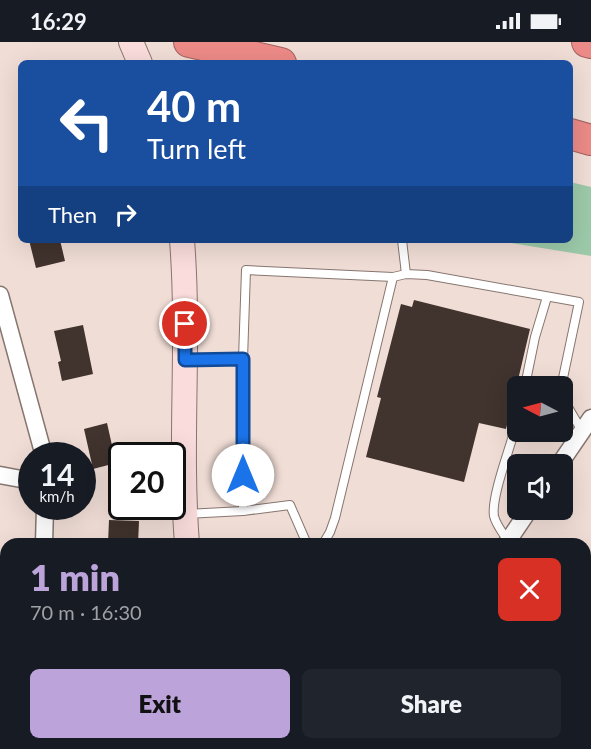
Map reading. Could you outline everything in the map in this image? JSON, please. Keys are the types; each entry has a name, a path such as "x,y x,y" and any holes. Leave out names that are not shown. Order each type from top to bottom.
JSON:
{"highway":[{"path":"198,44 268,60"},
{"path":"573,135 591,140"}],"main road":[{"path":"131,42 139,60"},
{"path":"182,243 185,442"},
{"path":"185,520 187,538"}],"street":[{"path":"0,295 40,442"},
{"path":"566,454 586,425"},
{"path":"0,475 18,478"},
{"path":"44,538 45,520"},
{"path":"510,538 522,520"}],"lane":[{"path":"402,243 406,274"},
{"path":"243,511 243,359 246,270 393,277 406,274 427,275 579,302 563,378 565,402 586,425"},
{"path":"326,538 335,518 393,277"},
{"path":"527,376 548,297"},
{"path":"185,360 243,359"},
{"path":"504,538 494,515 494,502 511,442"},
{"path":"186,514 243,511 290,505 304,538"}],"green space":[{"path":"573,183 591,187 591,256 510,243 573,243"}],"building":[{"path":"30,243 61,243 65,261 36,268"},
{"path":"414,300 530,329 519,376 507,376 506,429 479,423 464,482 366,457 381,398 377,397 401,304 412,307"},
{"path":"83,325 93,374 62,381 58,362 61,361 54,331"},
{"path":"107,423 111,442 108,442 108,465 96,468 96,442 87,442 84,429"},
{"path":"109,520 139,521 138,538 108,538"}],"route":[{"path":"185,324 185,360 243,359 243,475"}]}
